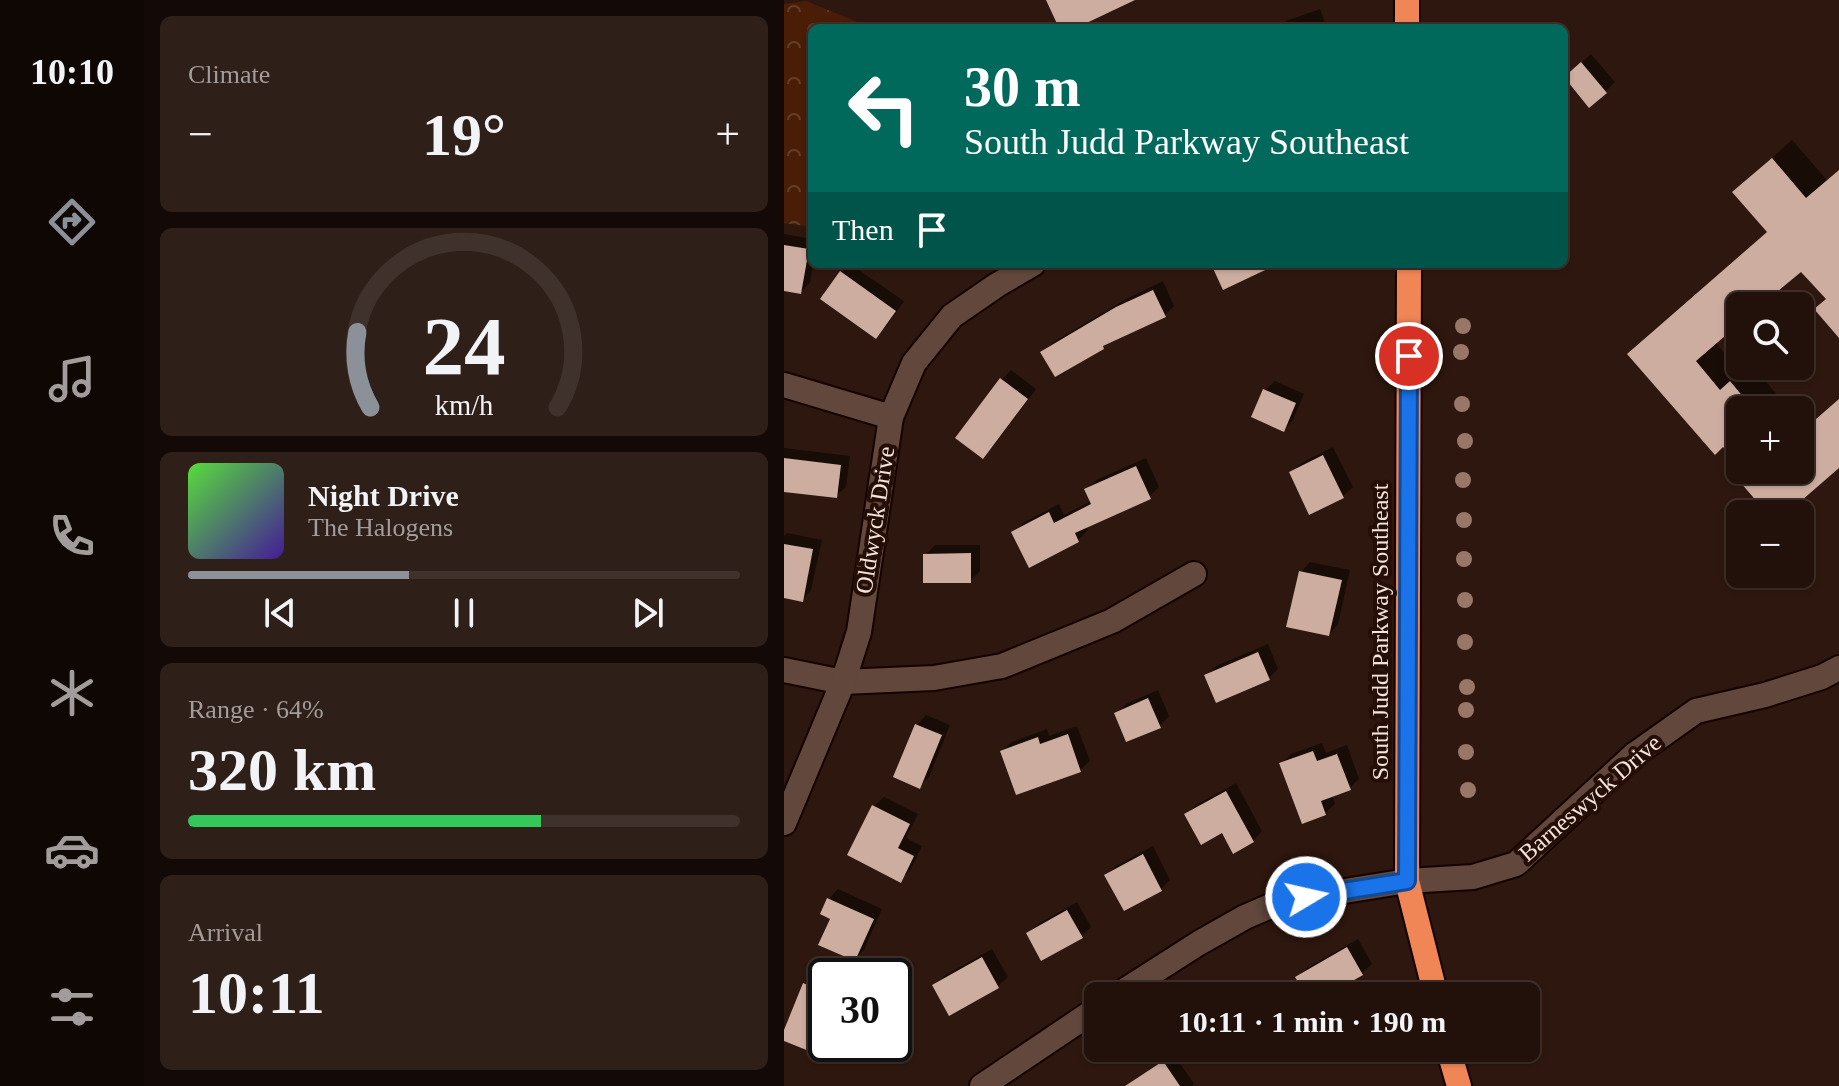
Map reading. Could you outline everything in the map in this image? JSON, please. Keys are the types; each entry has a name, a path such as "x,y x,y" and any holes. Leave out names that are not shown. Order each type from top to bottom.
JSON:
{"highway":[{"path":"1407,0 1407,24"},
{"name":"South Judd Parkway Southeast","path":"1409,268 1407,881 1432,982"},
{"path":"1452,1062 1459,1086"}],"street":[{"name":"Oldwyck Drive","path":"784,823 843,682 859,632 891,417 914,363 952,316 1026,268"},
{"path":"784,385 891,417"},
{"path":"784,670 843,682 934,678 1002,666 1112,621 1194,574"},
{"name":"Barneswyck Drive","path":"1138,982 1245,917 1282,901 1407,881 1473,877 1516,864 1634,755 1696,711 1765,695 1822,677 1839,668"},
{"path":"982,1086 1084,1017"}],"green space":[{"path":"806,1 862,24 808,24 808,226 784,223 784,4"}],"building":[{"path":"1046,0 1135,0 1084,24 1057,24"},
{"path":"1581,62 1607,93 1589,108 1568,82 1568,73"},
{"path":"1772,158 1806,198 1839,170 1839,338 1814,309 1826,299 1801,272 1777,292 1726,292 1726,335 1696,361 1720,390 1730,381 1742,396 1726,396 1726,450 1723,447 1715,455 1627,354 1767,232 1732,192"},
{"path":"784,245 808,249 801,294 784,291"},
{"path":"1213,268 1270,268 1223,290"},
{"path":"840,271 896,311 876,339 820,299"},
{"path":"1153,290 1166,317 1103,346 1104,349 1055,377 1040,352 1116,307"},
{"path":"1000,378 1028,399 983,459 955,438"},
{"path":"1263,389 1296,403 1284,432 1251,417"},
{"path":"1839,399 1839,468 1802,500 1756,500 1742,484 1814,484 1814,421"},
{"path":"1323,455 1344,498 1309,515 1289,472"},
{"path":"784,458 841,465 837,498 784,492"},
{"path":"1136,466 1151,499 1075,533 1079,542 1029,568 1011,532 1049,512 1054,523 1091,504 1084,489"},
{"path":"784,544 813,549 803,602 784,598"},
{"path":"971,553 971,583 923,583 923,554"},
{"path":"1299,571 1342,580 1329,636 1286,627"},
{"path":"1258,652 1270,680 1216,703 1204,675"},
{"path":"1148,698 1161,728 1126,742 1114,713"},
{"path":"915,724 942,735 920,789 893,777"},
{"path":"1068,734 1081,772 1016,795 1000,751 1038,737 1040,744"},
{"path":"1313,751 1317,761 1337,754 1351,790 1321,801 1326,815 1302,824 1279,763"},
{"path":"1226,791 1254,842 1233,854 1222,833 1201,845 1184,814"},
{"path":"872,805 910,824 898,848 914,856 901,883 847,855"},
{"path":"1143,854 1162,891 1124,911 1104,875"},
{"path":"827,898 874,919 856,958 848,958 818,945 830,919 820,914"},
{"path":"1067,910 1083,938 1041,961 1026,933"},
{"path":"1347,947 1363,975 1351,982 1298,982 1295,977"},
{"path":"982,957 999,988 949,1016 932,985"},
{"path":"803,983 808,985 808,1051 784,1041 784,1030"},
{"path":"1164,1062 1180,1086 1125,1086"}],"route":[{"path":"1306,897 1407,881 1409,356"}]}
